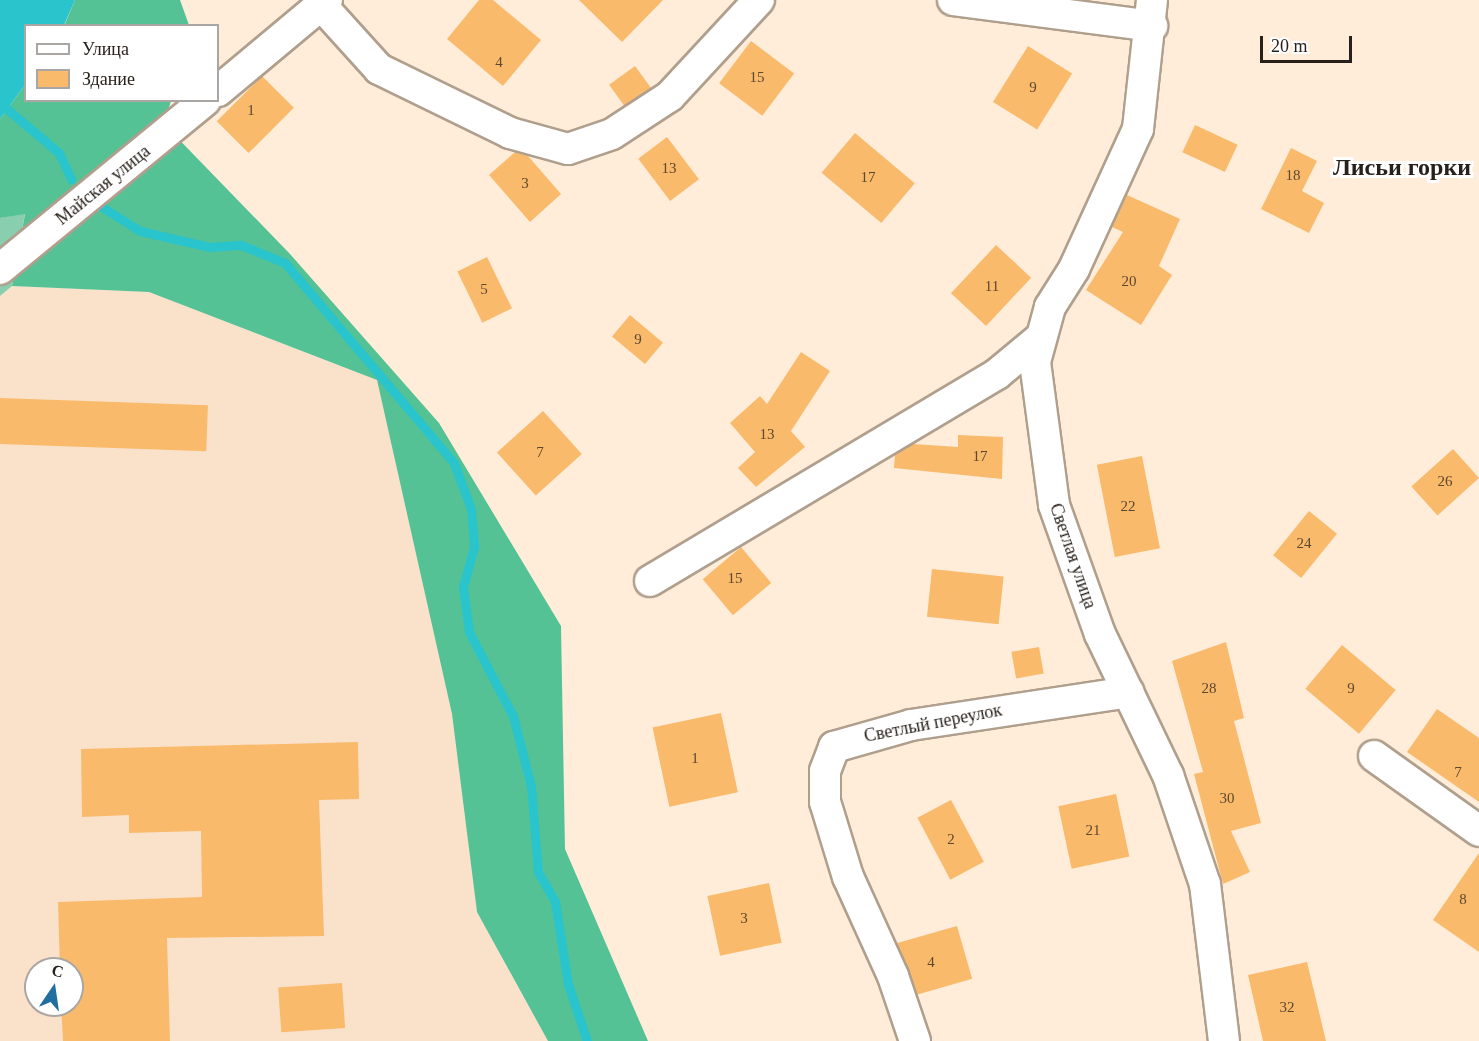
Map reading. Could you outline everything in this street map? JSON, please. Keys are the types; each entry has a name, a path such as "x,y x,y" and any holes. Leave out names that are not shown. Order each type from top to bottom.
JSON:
{"street":[{"path":"219,91 324,3 379,69 510,133 568,149 612,134 670,96 759,0"},
{"path":"953,0 1152,13"},
{"name":"Светлая улица","path":"1152,13 1138,129 1039,339 1035,362 1054,505 1100,633 1168,775 1205,884 1224,1041"},
{"name":"Майская улица","path":"0,269 204,102"},
{"path":"650,581 997,374 1039,339"},
{"name":"Светлый переулок","path":"915,1041 893,976 848,877 825,802 825,771 834,747 911,725 1129,692"},
{"path":"1374,756 1479,831"}],"shaded area":[{"path":"12,286 149,292 377,380 452,714 477,912 548,1041 0,1041 0,296"}],"green space":[{"path":"75,0 180,0 189,24 65,24"},
{"path":"24,86 24,102 171,102 164,124 290,254 439,423 561,626 565,849 648,1041 548,1041 477,912 452,714 377,380 149,292 12,286 25,214 0,218 0,119"},
{"path":"25,213 12,286 0,296 0,218"}],"water":[{"path":"0,0 75,0 64,24 24,24 24,86 0,119"}],"building":[{"path":"479,0 493,0 541,40 503,86 447,39"},
{"path":"579,0 663,0 622,42"},
{"path":"751,41 794,73 762,116 719,83"},
{"path":"1028,46 1072,74 1037,130 993,102"},
{"path":"635,66 651,88 625,107 609,85"},
{"path":"262,76 294,108 249,153 217,121"},
{"path":"1195,125 1238,145 1225,172 1182,152"},
{"path":"855,133 915,183 881,223 822,173"},
{"path":"667,137 699,179 670,201 638,159"},
{"path":"1291,148 1317,161 1302,191 1324,203 1309,233 1261,209"},
{"path":"515,152 528,156 561,194 530,222 489,175"},
{"path":"1127,195 1180,219 1159,266 1172,275 1141,325 1086,290 1123,232 1112,227"},
{"path":"996,245 1031,278 986,326 951,293"},
{"path":"487,257 512,308 482,323 457,271"},
{"path":"630,315 663,343 645,364 612,336"},
{"path":"801,352 830,371 791,431 805,447 756,487 738,468 755,452 730,423 760,396 767,404"},
{"path":"0,398 208,405 206,451 0,444"},
{"path":"543,411 582,454 536,496 497,452"},
{"path":"958,435 1003,437 1002,479 894,468 895,455 913,444 958,447"},
{"path":"1453,449 1479,478 1437,515 1411,486"},
{"path":"1142,456 1160,548 1115,557 1097,465"},
{"path":"1309,511 1337,534 1301,578 1273,555"},
{"path":"741,547 771,583 733,615 703,579"},
{"path":"932,569 1004,577 999,624 927,617"},
{"path":"1226,642 1244,718 1234,721 1261,823 1231,831 1250,872 1223,884 1194,774 1203,772 1172,661"},
{"path":"1342,645 1396,690 1359,734 1305,689"},
{"path":"1039,647 1044,674 1016,678 1011,652"},
{"path":"1437,709 1479,738 1479,802 1407,752"},
{"path":"721,713 738,792 669,807 653,728"},
{"path":"358,742 359,799 319,800 324,936 167,938 170,1041 63,1041 62,1017 84,1017 84,957 60,957 58,902 202,897 201,831 129,833 129,815 82,817 81,749"},
{"path":"1116,794 1129,857 1072,869 1058,806"},
{"path":"951,800 984,862 950,880 917,818"},
{"path":"1479,853 1479,952 1433,920"},
{"path":"769,883 782,943 720,956 707,896"},
{"path":"957,926 972,979 912,996 896,943"},
{"path":"1307,962 1326,1041 1263,1041 1248,975"},
{"path":"342,983 345,1028 281,1032 278,987"}],"waterway":[{"path":"0,103 59,153 71,179"},
{"path":"102,207 140,231 210,247 241,245 285,263 454,463 471,509 474,547 463,587 469,632 513,716 531,786 538,872 555,902 568,984 587,1041"}],"district":[{"name":"Лисьи горки","path":"1402,168"}]}
